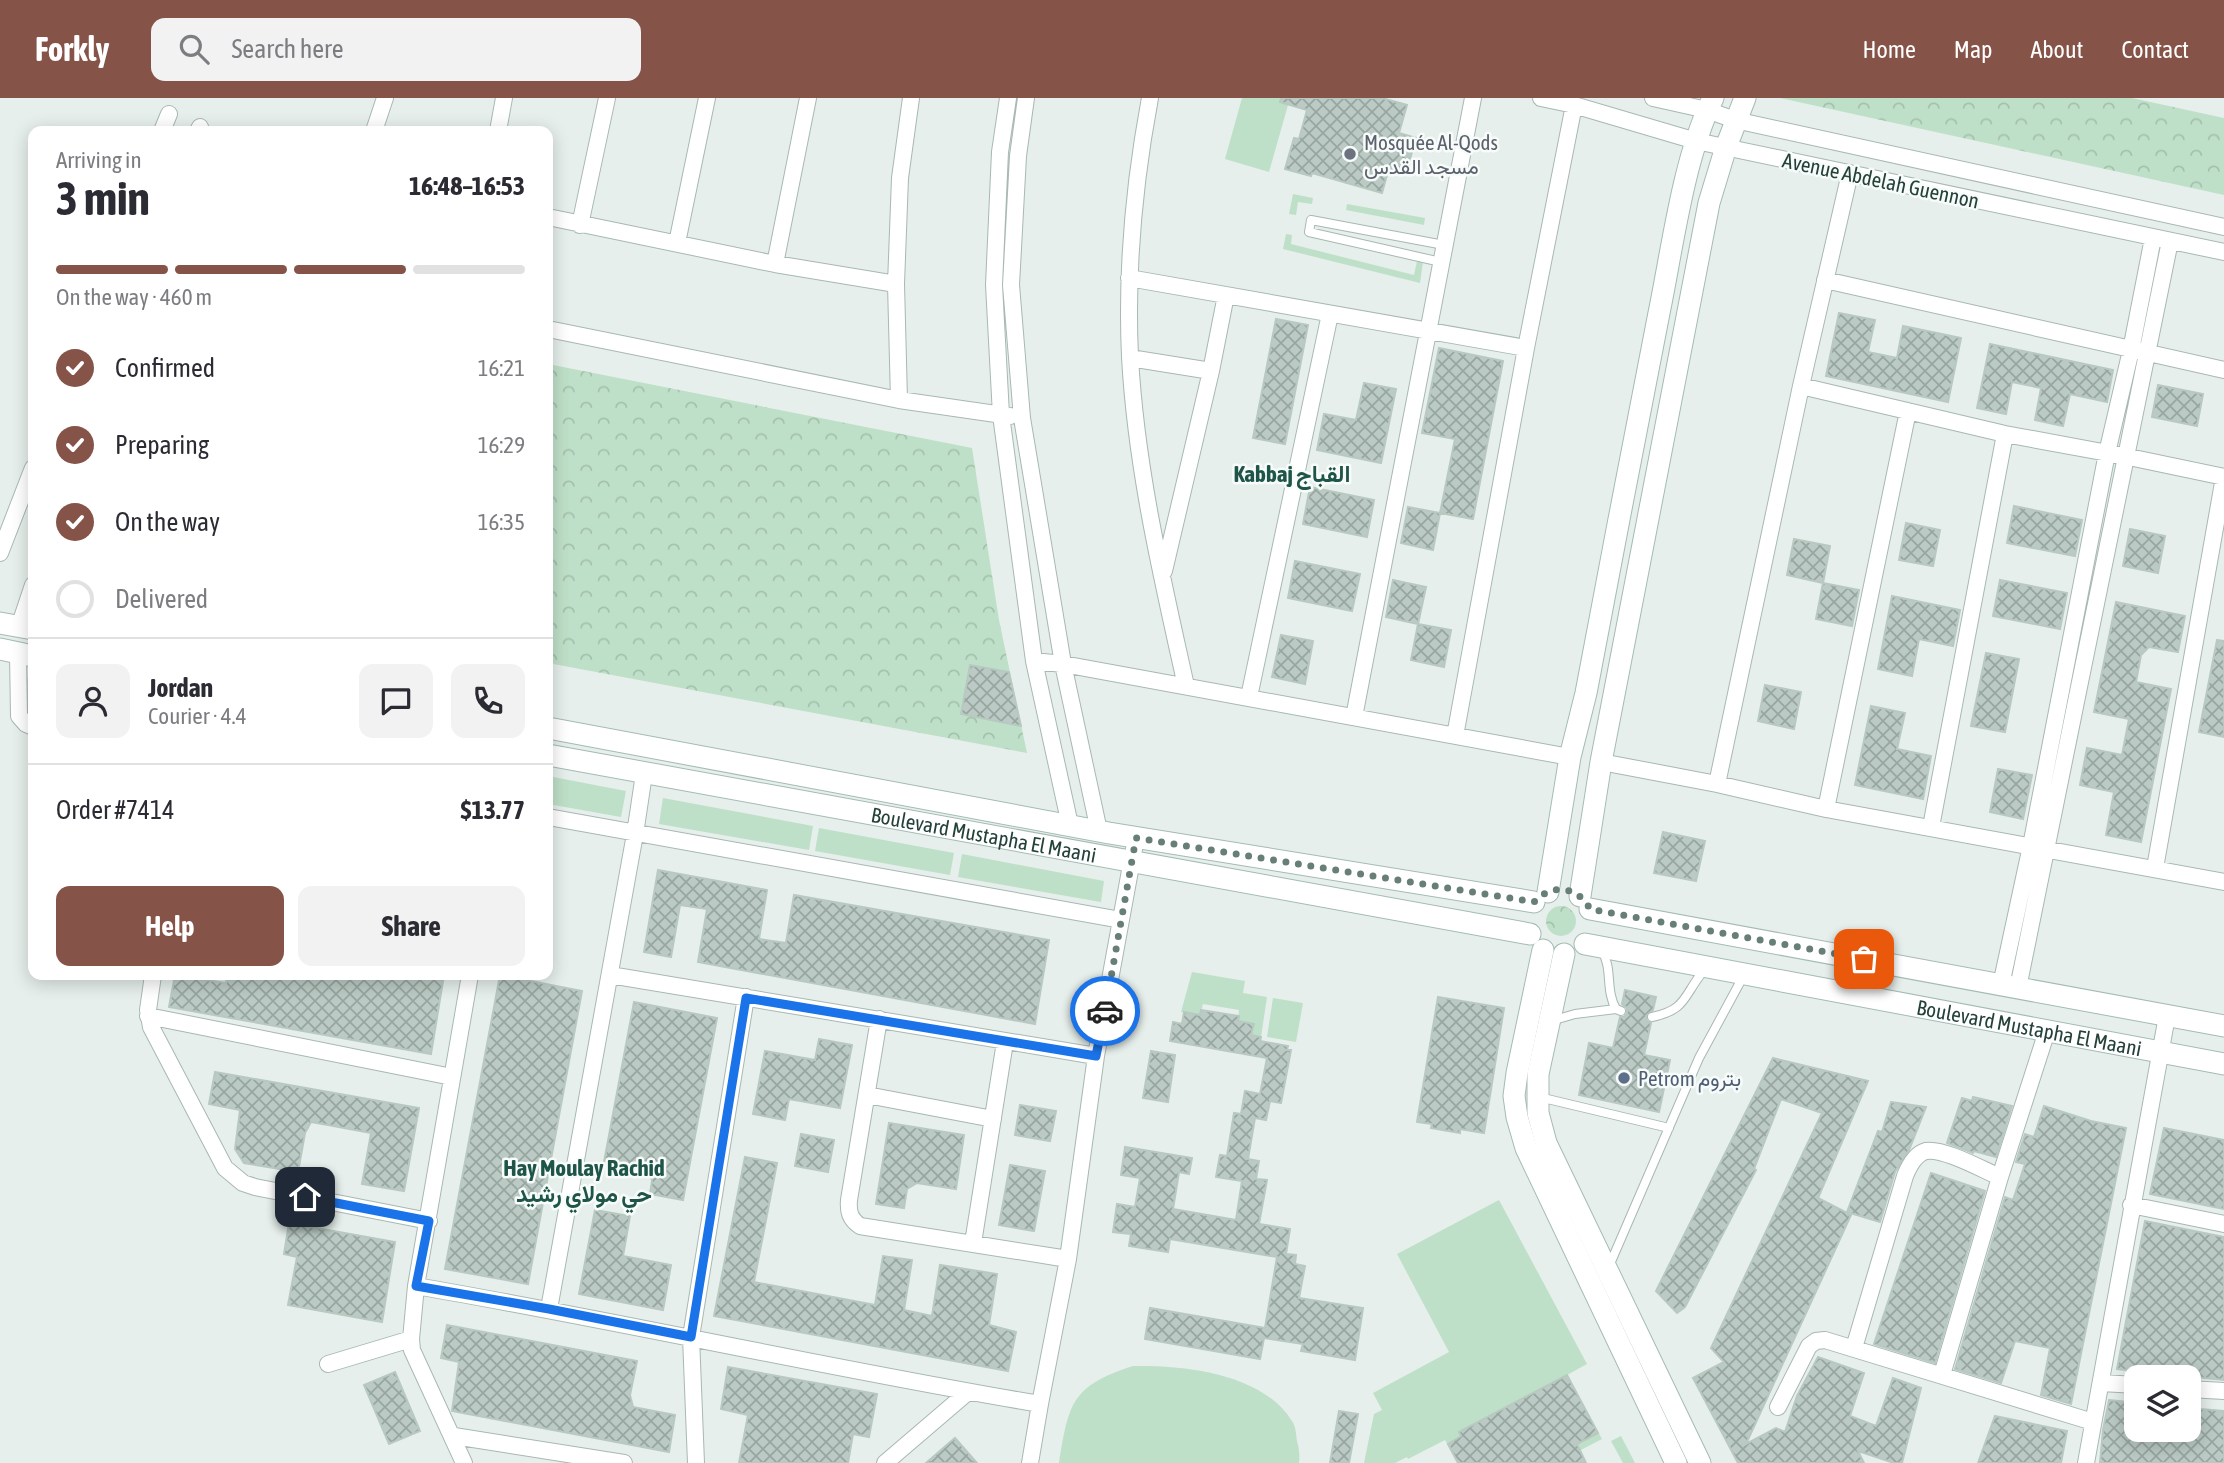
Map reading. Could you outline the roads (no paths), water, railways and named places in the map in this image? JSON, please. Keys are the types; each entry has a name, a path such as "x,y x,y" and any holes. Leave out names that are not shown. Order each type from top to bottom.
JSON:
{"street":[{"path":"376,126 385,98"},
{"path":"499,126 504,98"},
{"path":"580,225 607,98"},
{"path":"677,243 707,98"},
{"path":"775,264 808,98"},
{"path":"899,400 896,284 901,178 911,98"},
{"path":"1008,98 1000,152 994,285 1001,415 1034,661 1070,825"},
{"path":"1026,98 1018,156 1011,285 1023,418 1063,664 1099,831"},
{"path":"1150,98 1138,165 1129,278 1130,358 1142,467 1162,580 1186,686"},
{"path":"1354,717 1473,98"},
{"name":"Avenue Abdelah Guennon","path":"1541,98 1696,141 2224,252"},
{"name":"Avenue Abdelah Guennon","path":"1653,98 1710,104 1735,120 2224,227"},
{"path":"1536,942 1564,954 1592,945 1593,927 1585,902 1601,763 1709,203 1735,120 1745,98"},
{"path":"1676,1463 1526,1148 1514,1096 1536,942 1528,917 1541,897 1586,693 1672,248 1696,141 1710,104"},
{"path":"1455,736 1526,348 1574,105"},
{"path":"164,126 169,114"},
{"path":"1717,784 1801,386 1850,173"},
{"path":"553,219 775,264 896,284"},
{"path":"2009,986 2039,847 2090,641 2124,456 2153,238"},
{"path":"2039,847 2072,638 2107,453 2170,241"},
{"path":"1129,278 1526,348"},
{"path":"1825,280 2224,370"},
{"path":"1162,580 1226,295"},
{"path":"1249,697 1330,314"},
{"path":"553,330 899,400 1023,418"},
{"path":"1130,358 1211,371"},
{"path":"1801,386 2005,434 2224,477 2155,869"},
{"path":"1826,809 1908,411"},
{"path":"1931,827 2005,434"},
{"path":"0,553 28,481"},
{"path":"17,626 28,598"},
{"path":"2072,638 2090,641"},
{"path":"17,653 19,716 28,725"},
{"path":"1034,661 1249,697 1717,784 1826,809 2224,882"},
{"name":"Boulevard Mustapha El Maani","path":"553,729 1136,838 1332,870 1541,897"},
{"name":"Boulevard Mustapha El Maani","path":"553,756 1328,898 1536,942"},
{"path":"1570,758 1601,763"},
{"path":"549,1309 644,774"},
{"path":"553,818 1121,920"},
{"path":"1030,1463 1068,1259 1096,1056 1136,838"},
{"path":"1328,898 1332,870"},
{"path":"1541,897 1568,890 1585,902"},
{"name":"Boulevard Mustapha El Maani","path":"1585,902 2224,1026"},
{"name":"Boulevard Mustapha El Maani","path":"1592,945 2224,1064"},
{"path":"1564,954 1538,1074 1536,1097 1546,1143 1700,1463"},
{"path":"610,975 1096,1056"},
{"path":"152,980 148,1016 151,1027 225,1168 234,1177 255,1187 429,1221"},
{"path":"464,1463 454,1436 412,1350 411,1339 416,1286 469,980"},
{"path":"695,1463 691,1337 746,998"},
{"path":"148,1016 452,1077"},
{"path":"2086,1463 2167,1016"},
{"path":"879,1019 848,1208 854,1221 860,1226 1068,1259"},
{"path":"1942,1376 2000,1177 2047,1031"},
{"path":"972,1243 1005,1042"},
{"path":"866,1095 993,1119"},
{"path":"1854,1348 1905,1176 1916,1157 1924,1151 1939,1152 2000,1177"},
{"path":"2131,1205 2224,1224"},
{"path":"416,1286 549,1309 1040,1405"},
{"path":"328,1364 411,1339"},
{"path":"1778,1407 1809,1346 1816,1341 1825,1340 2093,1422"},
{"path":"2101,1382 2124,1384"},
{"path":"2201,1390 2224,1391"},
{"path":"886,1463 968,1392"},
{"path":"454,1436 624,1463"}],"lane":[{"path":"1441,262 1309,232 1311,220 1444,245"},
{"path":"1549,1022 1575,1014 1619,1009 1610,999 1605,955 1592,945"},
{"path":"1652,1017 1670,1013 1678,1007 1701,974 1713,968"},
{"path":"1607,1270 1699,1058 1745,973"},
{"path":"1536,1097 1669,1128"}],"place":[{"name":"Mosquée Al-Qods مسجد القدس","path":"1350,154"},
{"name":"Petrom بتروم","path":"1624,1078"}],"district":[{"name":"Kabbaj القباج","path":"1292,474"},
{"name":"Hay Moulay Rachid حي مولاي رشيد","path":"584,1181"}]}
